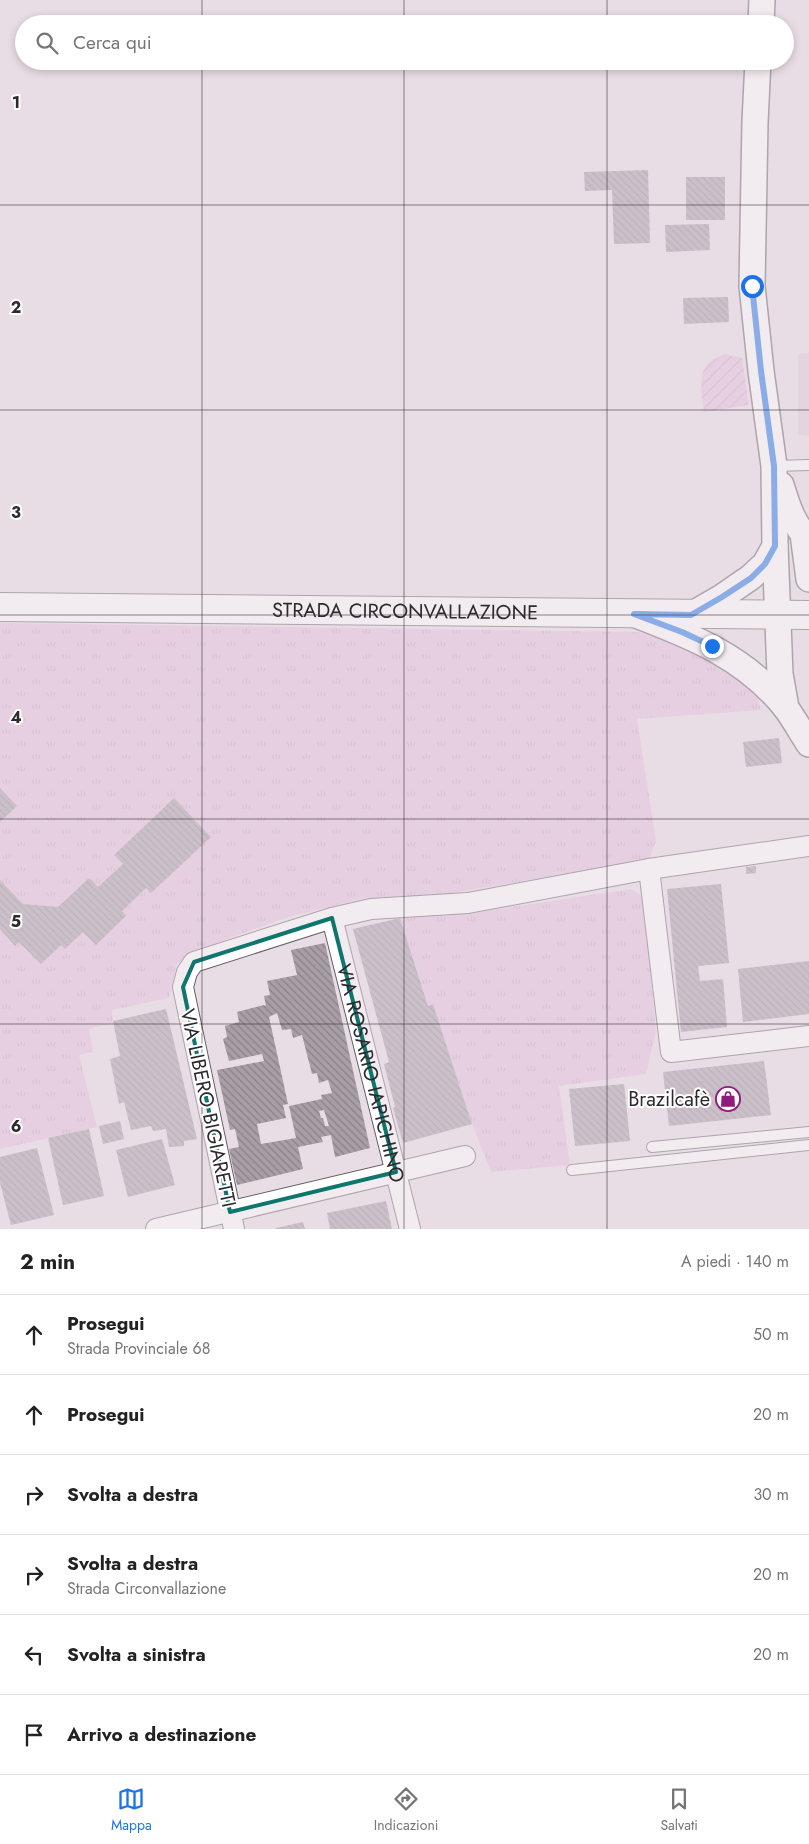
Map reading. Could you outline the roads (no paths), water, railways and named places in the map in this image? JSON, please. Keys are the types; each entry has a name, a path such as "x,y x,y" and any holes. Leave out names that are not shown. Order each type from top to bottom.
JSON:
{"main road":[{"name":"STRADA CIRCONVALLAZIONE","path":"0,607 809,615"}],"street":[{"path":"761,15 762,0"},
{"path":"758,70 752,286 774,466 780,674 786,708"},
{"path":"774,466 790,511 806,536 809,579"},
{"path":"691,615 751,578 765,564 775,546"},
{"path":"634,614 682,632 712,646 745,668 765,685 786,708 809,744"},
{"path":"332,918 371,909 468,903 649,869 809,846"},
{"path":"649,869 671,1052 809,1036"},
{"name":"VIA LIBERO BIGIARETTI","path":"232,1220 183,987 187,972 194,962 332,918"},
{"name":"VIA ROSARIO IAPICHINO","path":"332,918 410,1229"},
{"path":"156,1229 232,1220 396,1172 465,1156"}],"lane":[{"path":"774,466 809,465"},
{"path":"652,1147 809,1132"},
{"path":"572,1170 809,1145"}],"place":[{"name":"Brazilcafè","path":"728,1099"}]}
